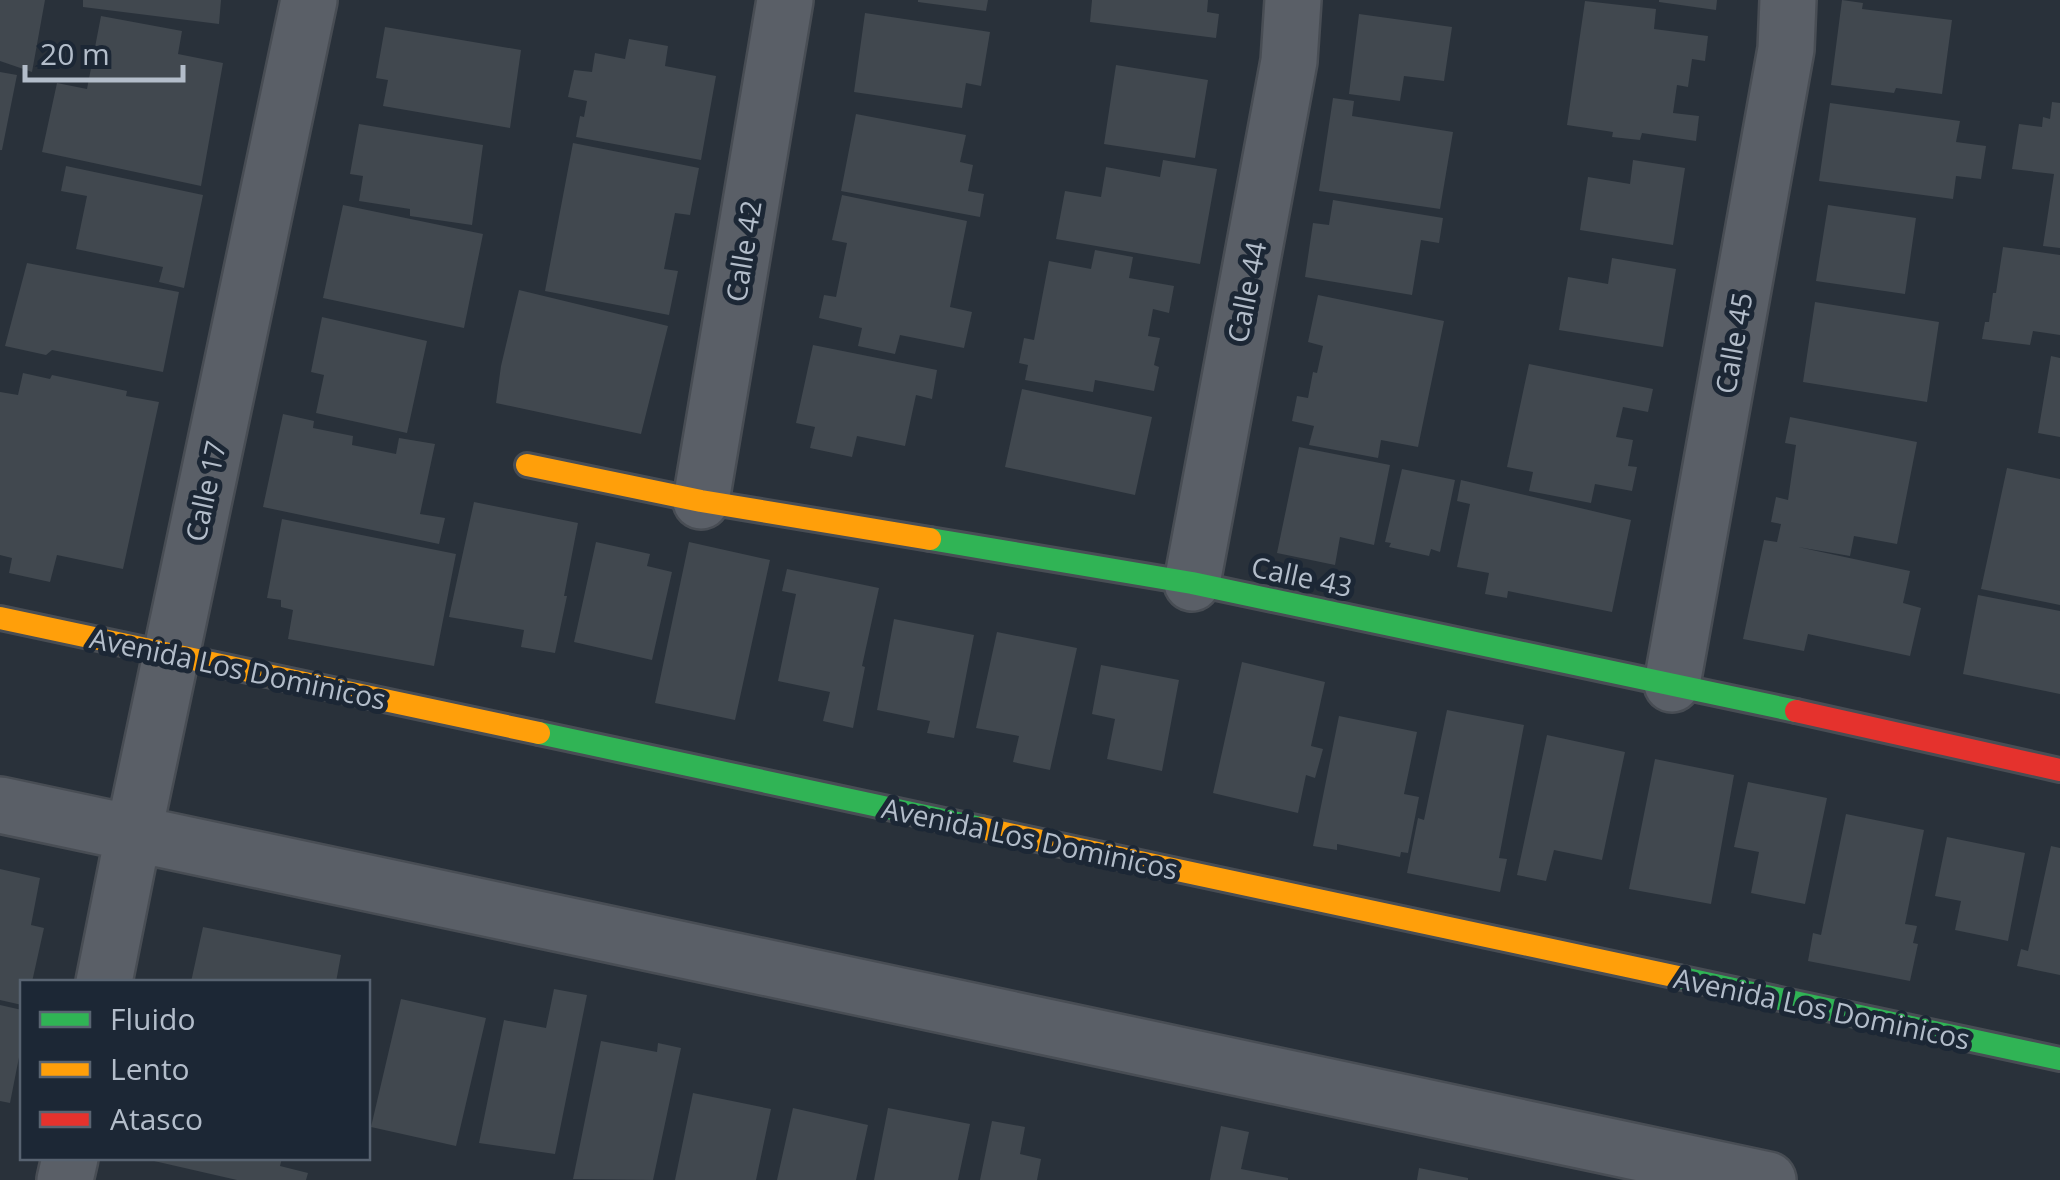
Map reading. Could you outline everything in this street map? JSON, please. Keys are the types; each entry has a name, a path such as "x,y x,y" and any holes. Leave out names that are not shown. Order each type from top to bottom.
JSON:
{"street":[{"name":"Calle 17","path":"104,980 309,0"},
{"name":"Calle 42","path":"701,501 785,0"},
{"name":"Calle 44","path":"1192,583 1289,60 1293,0"},
{"name":"Calle 45","path":"1672,684 1786,49 1788,0"},
{"name":"Calle 43","path":"527,465 701,501 1192,583 2060,770"},
{"name":"Avenida Los Dominicos","path":"0,618 2060,1059"},
{"path":"0,805 1768,1180"}],"building":[{"path":"0,0 45,0 32,72 0,61"},
{"path":"83,0 221,0 219,24 83,7"},
{"path":"918,0 988,0 986,11"},
{"path":"1092,0 1208,0 1207,12 1219,14 1216,38 1090,22"},
{"path":"1659,0 1717,0 1716,10"},
{"path":"1842,0 1863,3 1862,9 1952,20 1942,94 1831,85"},
{"path":"1585,1 1656,9 1654,29 1708,36 1705,61 1692,59 1688,87 1677,85 1673,113 1699,116 1696,141 1642,133 1640,140 1612,137 1613,132 1567,125"},
{"path":"865,13 990,32 981,86 966,83 962,108 854,92"},
{"path":"1359,14 1452,27 1444,81 1404,76 1400,101 1349,94"},
{"path":"101,16 182,31 178,54 223,63 201,186 42,152 57,83 87,89"},
{"path":"385,27 521,50 510,128 383,106 388,80 376,78"},
{"path":"629,39 668,46 665,66 716,76 701,160 576,137 587,101 568,97 574,70 592,72 595,53 625,59"},
{"path":"1116,65 1208,80 1195,158 1104,144"},
{"path":"0,72 17,75 2,150 0,150"},
{"path":"1333,98 1354,101 1352,116 1453,132 1440,209 1319,191"},
{"path":"2052,102 2060,103 2060,248 2043,246 2054,174 2012,169 2019,124 2042,127 2043,117 2050,119"},
{"path":"1830,103 1960,121 1956,142 1986,146 1981,179 1956,176 1953,199 1819,181"},
{"path":"856,114 966,135 960,162 973,165 968,191 984,194 980,217 841,191"},
{"path":"359,124 483,145 472,225 410,216 410,209 359,201 363,176 350,174"},
{"path":"573,143 699,168 690,215 675,213 664,269 678,271 669,315 545,291"},
{"path":"1163,160 1217,169 1200,264 1056,239 1065,191 1101,197 1106,167 1160,177"},
{"path":"1633,160 1685,168 1673,245 1580,230 1588,177 1630,184"},
{"path":"66,166 203,195 184,288 159,282 163,267 76,249 87,196 61,191"},
{"path":"842,195 967,221 950,307 972,312 964,348 900,335 895,354 858,346 862,328 819,318 824,295 836,297 847,243 832,240"},
{"path":"1333,200 1443,218 1439,243 1421,240 1412,295 1305,277 1313,223 1329,225"},
{"path":"343,205 483,234 464,328 323,298"},
{"path":"1828,205 1916,218 1905,294 1816,281"},
{"path":"2003,247 2060,255 2060,335 2033,331 2030,345 1982,339 1996,293"},
{"path":"1095,250 1133,257 1129,278 1174,286 1169,313 1153,309 1148,336 1160,338 1154,391 1095,380 1093,392 1025,380 1028,365 1019,363 1024,338 1034,340 1049,261 1091,269"},
{"path":"1612,258 1676,269 1663,347 1559,330 1568,277 1608,284"},
{"path":"27,263 179,292 163,372 52,350 46,355 5,346"},
{"path":"519,290 668,326 641,434 496,403"},
{"path":"1318,295 1444,321 1418,447 1381,440 1378,458 1309,445 1314,426 1292,421 1297,396 1308,398 1323,346 1308,342"},
{"path":"1815,302 1939,322 1927,402 1803,382"},
{"path":"322,317 427,341 407,433 316,413 324,375 311,372"},
{"path":"813,345 937,370 932,399 916,395 905,446 857,436 852,457 810,448 815,427 796,423"},
{"path":"2051,356 2060,358 2060,437 2038,433"},
{"path":"1529,364 1653,389 1648,412 1623,407 1616,437 1633,440 1628,466 1637,467 1632,491 1595,484 1591,503 1529,491 1533,472 1507,467"},
{"path":"23,373 50,379 52,375 159,402 123,569 57,555 50,582 9,573 12,558 0,555 0,392 18,395"},
{"path":"1022,389 1152,417 1135,495 1005,467"},
{"path":"283,414 314,421 313,428 353,436 352,445 396,454 399,438 435,444 420,514 445,518 439,544 263,507"},
{"path":"1790,417 1917,442 1897,544 1854,536 1850,556 1798,547 1910,571 1903,603 1921,608 1910,656 1808,634 1804,651 1743,639 1764,540 1777,542 1781,524 1771,522 1776,497 1788,500 1796,445 1785,443"},
{"path":"1299,447 1390,465 1374,545 1340,537 1335,565 1277,553"},
{"path":"2007,468 2060,479 2060,605 1981,589"},
{"path":"1402,469 1455,480 1440,552 1431,549 1429,556 1389,547 1391,543 1385,542"},
{"path":"1461,480 1631,520 1612,612 1508,591 1507,598 1485,594 1489,573 1457,567 1470,504 1457,501"},
{"path":"474,502 578,523 555,653 521,647 524,630 449,617"},
{"path":"282,519 456,554 434,666 288,639 293,610 281,607 281,600 267,598"},
{"path":"596,542 650,554 647,566 672,572 652,660 574,642"},
{"path":"689,542 770,560 735,720 655,703"},
{"path":"787,569 879,588 853,728 823,721 830,692 778,681 796,594 782,591"},
{"path":"1978,595 2060,611 2060,694 1963,674"},
{"path":"894,619 974,635 954,738 927,733 930,721 877,710"},
{"path":"997,632 1077,648 1050,770 1013,762 1019,736 976,728"},
{"path":"1242,662 1325,682 1311,746 1323,749 1315,778 1306,775 1298,813 1213,793"},
{"path":"1101,665 1179,680 1162,771 1107,759 1115,719 1092,714"},
{"path":"1447,710 1524,725 1499,858 1507,859 1500,892 1407,873 1418,818 1424,820"},
{"path":"1339,716 1417,732 1404,794 1419,797 1408,853 1401,852 1400,857 1337,844 1337,850 1313,846"},
{"path":"1547,735 1625,752 1602,860 1554,850 1546,881 1517,875"},
{"path":"1655,759 1734,775 1711,904 1629,889"},
{"path":"1748,782 1827,798 1805,904 1751,893 1759,852 1734,847"},
{"path":"1846,814 1924,830 1905,924 1917,926 1913,943 1918,944 1910,981 1808,961 1813,933 1821,935"},
{"path":"1947,837 2025,853 2008,941 1955,930 1961,901 1935,896"},
{"path":"2051,846 2060,848 2060,975 2017,966 2021,949 2028,951"},
{"path":"0,869 40,878 31,925 44,928 32,980 20,980 20,1005 0,1000"},
{"path":"203,927 341,955 336,980 191,980"},
{"path":"554,989 587,995 555,1154 479,1143 504,1020 546,1028"},
{"path":"401,999 486,1018 456,1146 371,1127"},
{"path":"0,1005 20,1010 20,1052 10,1103 0,1101"},
{"path":"601,1041 657,1052 658,1043 681,1048 653,1180 573,1179"},
{"path":"693,1093 771,1109 756,1180 675,1180"},
{"path":"793,1108 868,1125 856,1180 777,1180"},
{"path":"888,1108 970,1124 958,1180 874,1180"},
{"path":"992,1121 1025,1127 1020,1154 1041,1159 1037,1180 980,1180"},
{"path":"1221,1126 1249,1132 1241,1169 1288,1180 1210,1180"},
{"path":"150,1160 282,1160 280,1166 308,1173 306,1180 237,1180"},
{"path":"1419,1168 1468,1178 1468,1180 1417,1180"}],"traffic: fast":[{"path":"930,539 1192,583 1796,711"},
{"path":"539,733 981,828"},
{"path":"1678,977 2060,1059"}],"traffic: slow":[{"path":"527,465 701,501 930,539"},
{"path":"0,618 539,733"},
{"path":"981,828 1678,977"}],"traffic: jam":[{"path":"1796,711 2060,770"}]}
